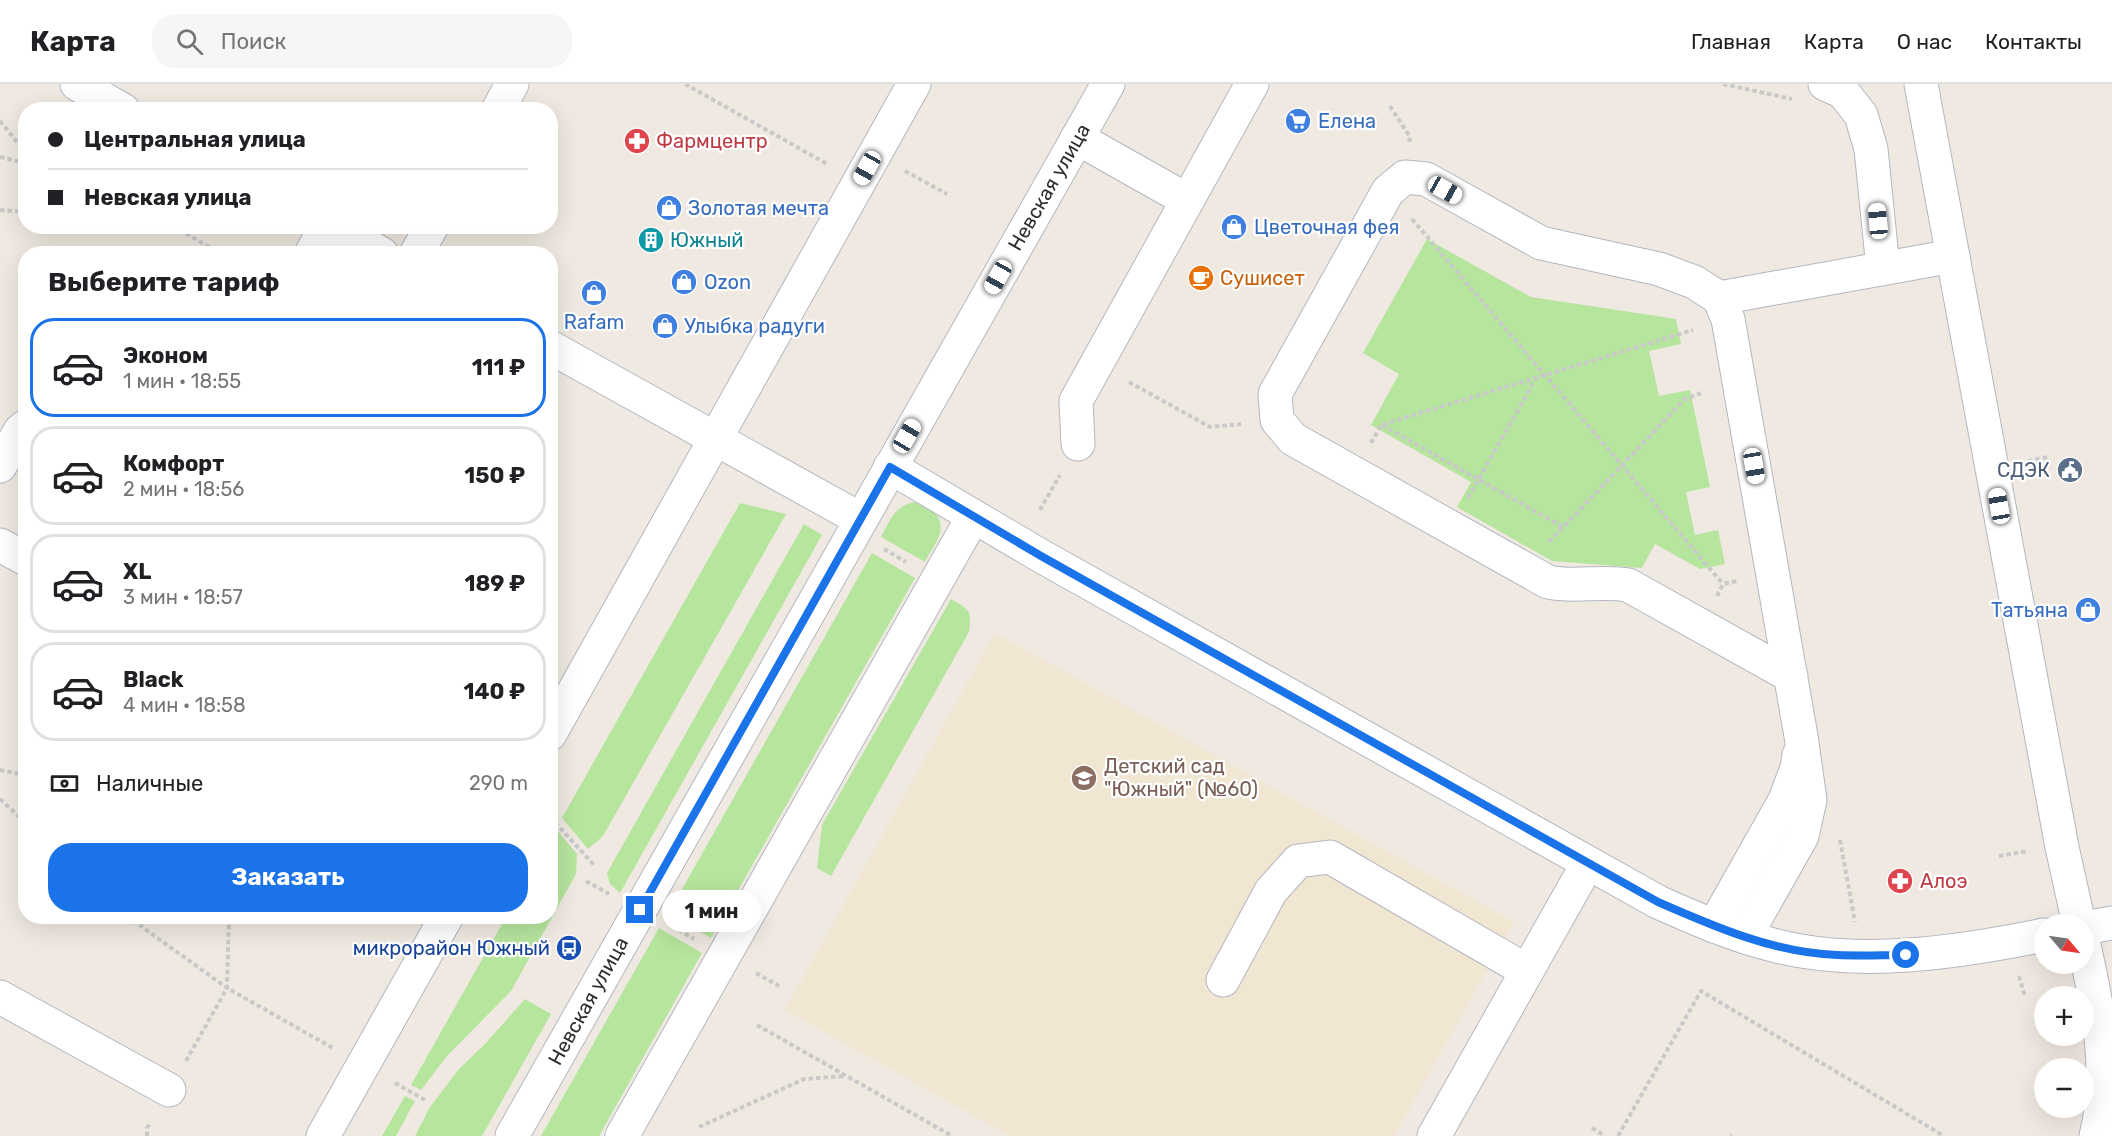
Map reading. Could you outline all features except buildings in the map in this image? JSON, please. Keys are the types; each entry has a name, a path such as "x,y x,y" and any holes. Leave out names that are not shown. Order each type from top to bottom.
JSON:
{"street":[{"path":"77,84 109,102"},
{"path":"502,102 512,84"},
{"path":"558,720 914,84"},
{"name":"Невская улица","path":"512,1136 868,532 890,467 1108,84"},
{"path":"1078,444 1076,401 1252,84"},
{"path":"1825,84 1844,92 1861,115 1871,149 1883,268"},
{"path":"1921,84 2062,847 2077,914"},
{"path":"1077,138 1187,200"},
{"path":"1746,937 1802,836 1810,800 1802,736 1739,380 1723,308 1694,282 1659,270 1541,243 1426,179 1405,177 1388,191 1275,394 1277,420 1293,438 1548,582 1564,586 1611,582 1628,585 1791,676"},
{"path":"347,234 368,246"},
{"path":"1723,308 1883,268 1953,256"},
{"path":"558,351 716,440 868,532"},
{"path":"0,466 18,434"},
{"path":"890,467 973,517 1658,902 1714,926 1775,946 1836,956 1930,954 2034,937"},
{"path":"622,1136 973,517"},
{"path":"0,545 18,555"},
{"path":"1714,926 1785,800 1797,768 1802,736"},
{"path":"1223,980 1271,891 1298,861 1330,857 1527,970"},
{"path":"1434,1136 1588,863"},
{"path":"2094,926 2112,923"},
{"path":"323,1136 442,924"},
{"path":"2090,974 2104,1038 2108,1080 2102,1121 2096,1136"},
{"path":"0,997 169,1090"}],"path":[{"path":"685,84 859,182"},
{"path":"1723,84 1795,100"},
{"path":"0,121 18,143"},
{"path":"875,154 947,194"},
{"path":"0,157 18,161"},
{"path":"1388,191 1723,584"},
{"path":"0,210 18,211"},
{"path":"186,234 206,246"},
{"path":"1355,473 1381,425 1545,375 1723,308"},
{"path":"1452,528 1536,378"},
{"path":"1524,568 1685,399 1739,380"},
{"path":"1128,381 1210,428 1277,420"},
{"path":"1381,425 1563,527"},
{"path":"2028,461 2048,457"},
{"path":"1040,510 1053,488"},
{"path":"868,532 911,565"},
{"path":"1723,584 1773,575"},
{"path":"1700,625 1723,584"},
{"path":"0,770 18,773"},
{"path":"0,799 18,816"},
{"path":"558,826 595,866"},
{"path":"1999,856 2033,850"},
{"path":"586,881 615,898"},
{"path":"663,921 698,941"},
{"path":"138,924 227,988 363,1065"},
{"path":"169,1090 227,988 229,924"},
{"path":"752,971 778,986"},
{"path":"1618,1136 1701,991 1944,1136"},
{"path":"757,1025 952,1136"},
{"path":"699,1127 804,1079 847,1076"},
{"path":"1592,1128 1605,1136"}],"shaded area":[{"name":"Детский сад \"Южный\" (№60)","path":"995,633 1514,922 1394,1136 1010,1136 785,1010"}],"green space":[{"path":"1427,239 1531,297 1676,319 1681,344 1649,351 1659,396 1690,390 1710,487 1686,492 1695,535 1718,530 1725,564 1700,569 1655,544 1642,568 1552,561 1457,507 1471,482 1371,425 1399,374 1363,353"},
{"path":"914,502 931,509 940,523 938,539 925,562 881,537 897,511"},
{"path":"740,503 786,514 603,836 588,849 562,818"},
{"path":"804,524 822,535 620,893 610,884 607,873"},
{"path":"872,553 915,578 711,938 668,914"},
{"path":"951,599 968,611 969,632 831,876 817,868 822,825"},
{"path":"558,831 577,854 576,874 558,906"},
{"path":"502,924 548,924 511,991 447,1056 421,1090 411,1085"},
{"path":"659,928 702,953 599,1136 541,1136"},
{"path":"525,999 551,1014 482,1136 415,1136 430,1107 459,1069"},
{"path":"405,1096 415,1101 396,1136 382,1136"}],"place":[{"name":"Елена","path":"1298,121"},
{"name":"Фармцентр","path":"637,141"},
{"name":"Золотая мечта","path":"669,208"},
{"name":"Цветочная фея","path":"1234,227"},
{"name":"Южный","path":"651,240"},
{"name":"Сушисет","path":"1201,278"},
{"name":"Ozon","path":"684,282"},
{"name":"Rafam","path":"594,293"},
{"name":"Улыбка радуги","path":"665,326"},
{"name":"СДЭК","path":"2070,470"},
{"name":"Татьяна","path":"2088,610"},
{"name":"Детский сад \"Южный\" (№60)","path":"1084,778"},
{"name":"Алоэ","path":"1900,881"},
{"name":"микрорайон Южный","path":"569,948"}],"route":[{"path":"640,910 890,467 1041,556 1658,902 1714,926 1775,946 1836,956 1906,955"}]}
